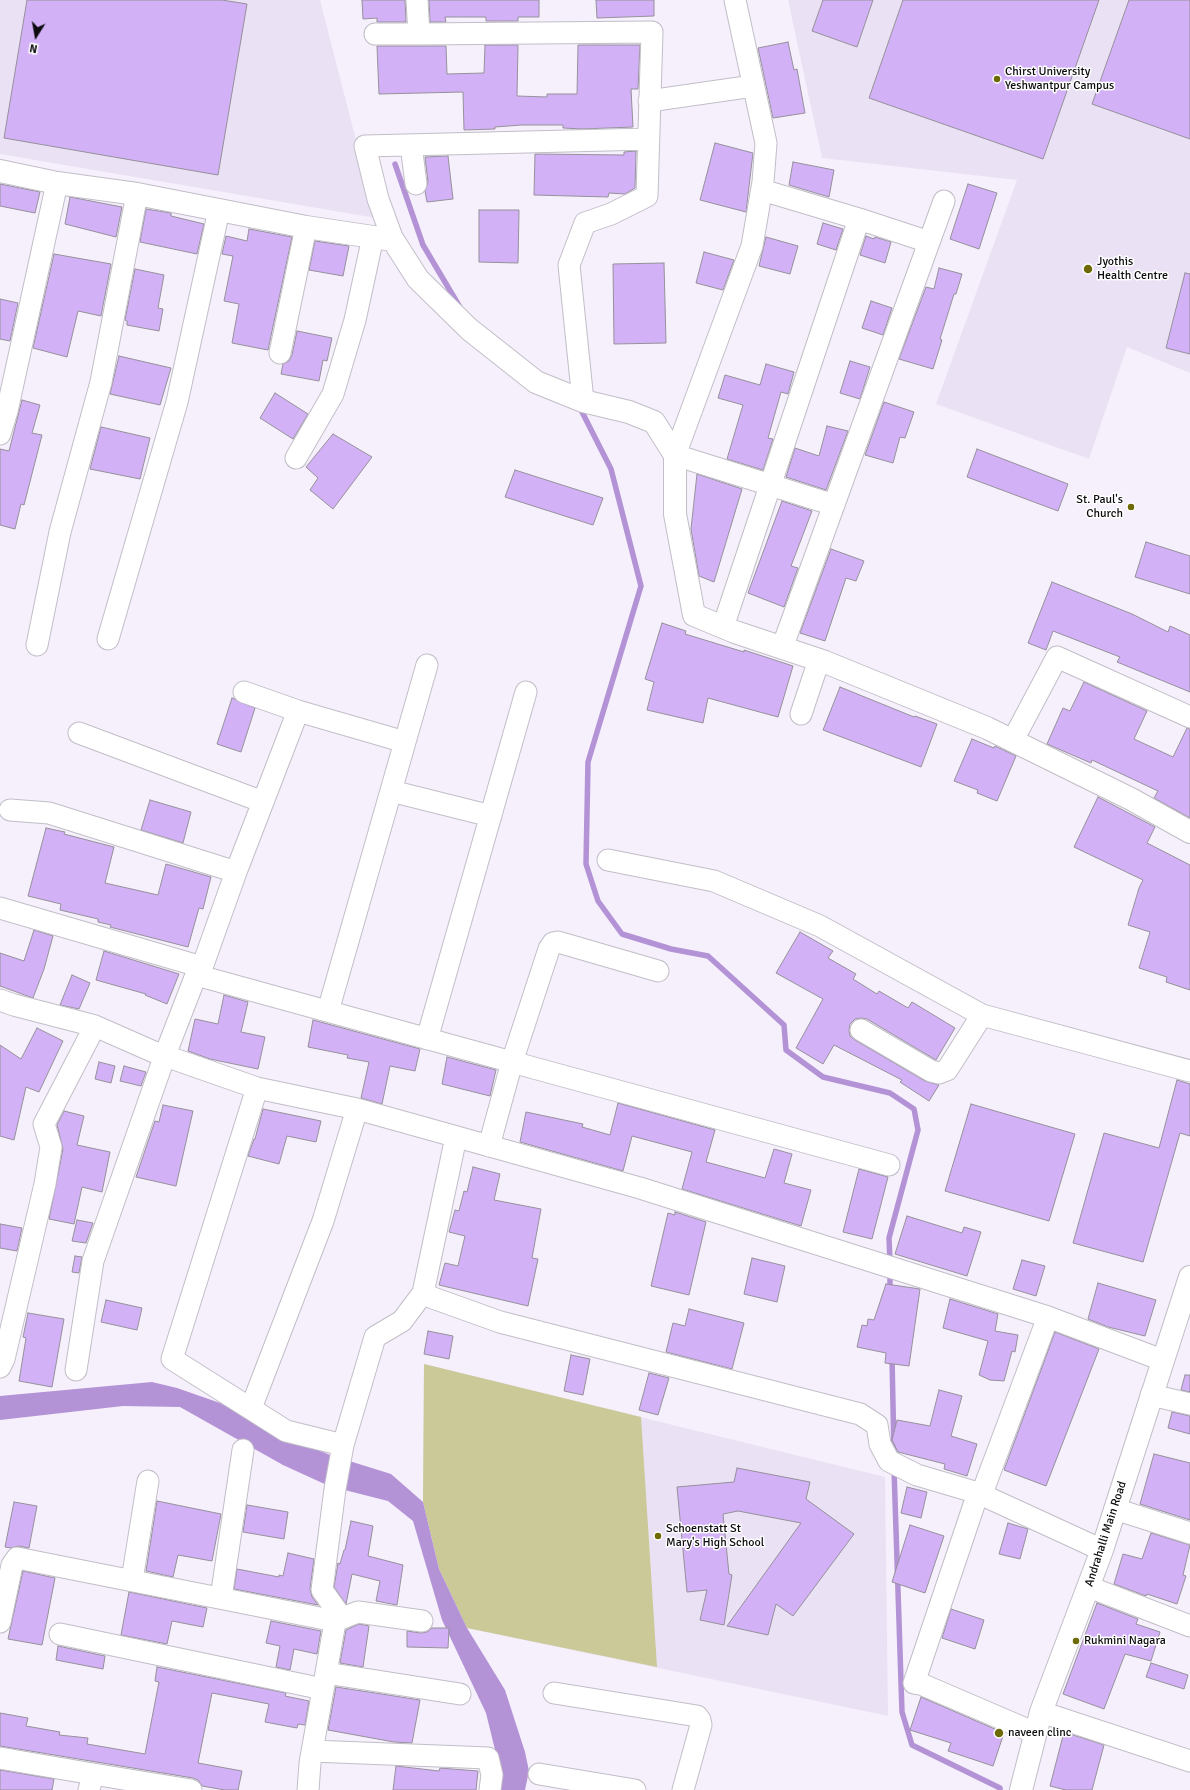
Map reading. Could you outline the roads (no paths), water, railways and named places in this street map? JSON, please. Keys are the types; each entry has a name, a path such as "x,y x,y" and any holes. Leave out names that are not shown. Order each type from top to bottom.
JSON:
{"street":[{"path":"417,0 419,34"},
{"path":"735,0 766,143 762,190 752,246 675,455 675,514 694,615 723,627 819,660 987,728 1131,799 1190,832"},
{"path":"376,34 652,32 647,196 611,214 585,224 569,265 583,401"},
{"path":"650,100 753,86"},
{"path":"296,458 320,421 333,394 355,320 383,239 378,199 365,146 648,139"},
{"path":"412,145 416,184"},
{"path":"0,171 57,183 136,194 306,227 383,239 418,279 469,329 536,382 583,401 629,412 654,422 675,455 834,505"},
{"path":"0,434 7,412 57,183"},
{"path":"762,190 929,242"},
{"path":"37,645 60,532 101,382 136,194"},
{"path":"782,648 944,201"},
{"path":"108,639 177,402 219,210"},
{"path":"723,627 859,219"},
{"path":"280,353 306,227"},
{"path":"1013,740 1057,658 1190,717"},
{"path":"801,714 819,660"},
{"path":"328,1011 427,665"},
{"path":"244,692 298,711 405,742"},
{"path":"427,1039 526,692"},
{"path":"76,1370 93,1261 165,1055 196,975 201,971 236,872 298,711"},
{"path":"79,732 263,802"},
{"path":"391,791 491,816"},
{"path":"10,810 49,813 236,872"},
{"path":"608,860 714,881 820,926 982,1015 1190,1071"},
{"path":"0,908 328,1011 889,1165"},
{"path":"489,1146 512,1062 549,949 553,943 558,942 658,972"},
{"path":"1,1003 95,1026 165,1055 257,1088 357,1109 640,1188 1048,1317 1162,1360"},
{"path":"861,1030 931,1071 939,1073 947,1070 982,1015"},
{"path":"0,1367 4,1359 45,1184 51,1147 44,1124 95,1026"},
{"path":"257,1088 172,1359 286,1431 340,1460"},
{"path":"251,1408 323,1221 357,1109"},
{"path":"308,1790 312,1751 337,1611 322,1590 340,1460 375,1337 402,1321 423,1293 456,1137"},
{"name":"Andrahalli Main Road","path":"1021,1790 1041,1712 1102,1550 1162,1360 1183,1322 1190,1277"},
{"path":"423,1293 500,1322 860,1414 877,1425 880,1444 889,1461 917,1475 979,1495 1102,1550"},
{"path":"1035,1733 921,1684 914,1683 979,1495 1048,1317"},
{"path":"1151,1395 1190,1404"},
{"path":"221,1598 243,1450"},
{"path":"132,1580 148,1481"},
{"path":"1115,1509 1190,1533"},
{"path":"0,1622 12,1565 17,1558 335,1621 358,1612 422,1621"},
{"path":"1089,1587 1190,1626"},
{"path":"60,1634 324,1681 460,1694"},
{"path":"554,1694 697,1716 701,1725 683,1790"},
{"path":"1041,1712 1190,1760"},
{"path":"312,1751 488,1758 492,1775 490,1790"},
{"path":"0,1758 91,1782 192,1790"},
{"path":"539,1774 634,1790"}],"waterway":[{"path":"395,164 423,245 461,309"},
{"path":"579,406 611,469 641,586 588,762 586,864 598,901 622,934 671,949 708,956 784,1025 786,1050 823,1077 890,1093 914,1109 918,1130 889,1238 890,1262"},
{"path":"890,1271 890,1292"},
{"path":"892,1357 894,1454"},
{"path":"894,1469 902,1712 912,1745 1000,1788 1000,1790"}],"place":[{"name":"Chirst University Yeshwantpur Campus","path":"997,79"},
{"name":"Jyothis Health Centre","path":"1088,269"},
{"name":"St. Paul's Church","path":"1131,507"},
{"name":"Schoenstatt St Mary's High School","path":"658,1536"},
{"name":"Rukmini Nagara","path":"1076,1641"},
{"name":"naveen clinc","path":"999,1733"}]}
